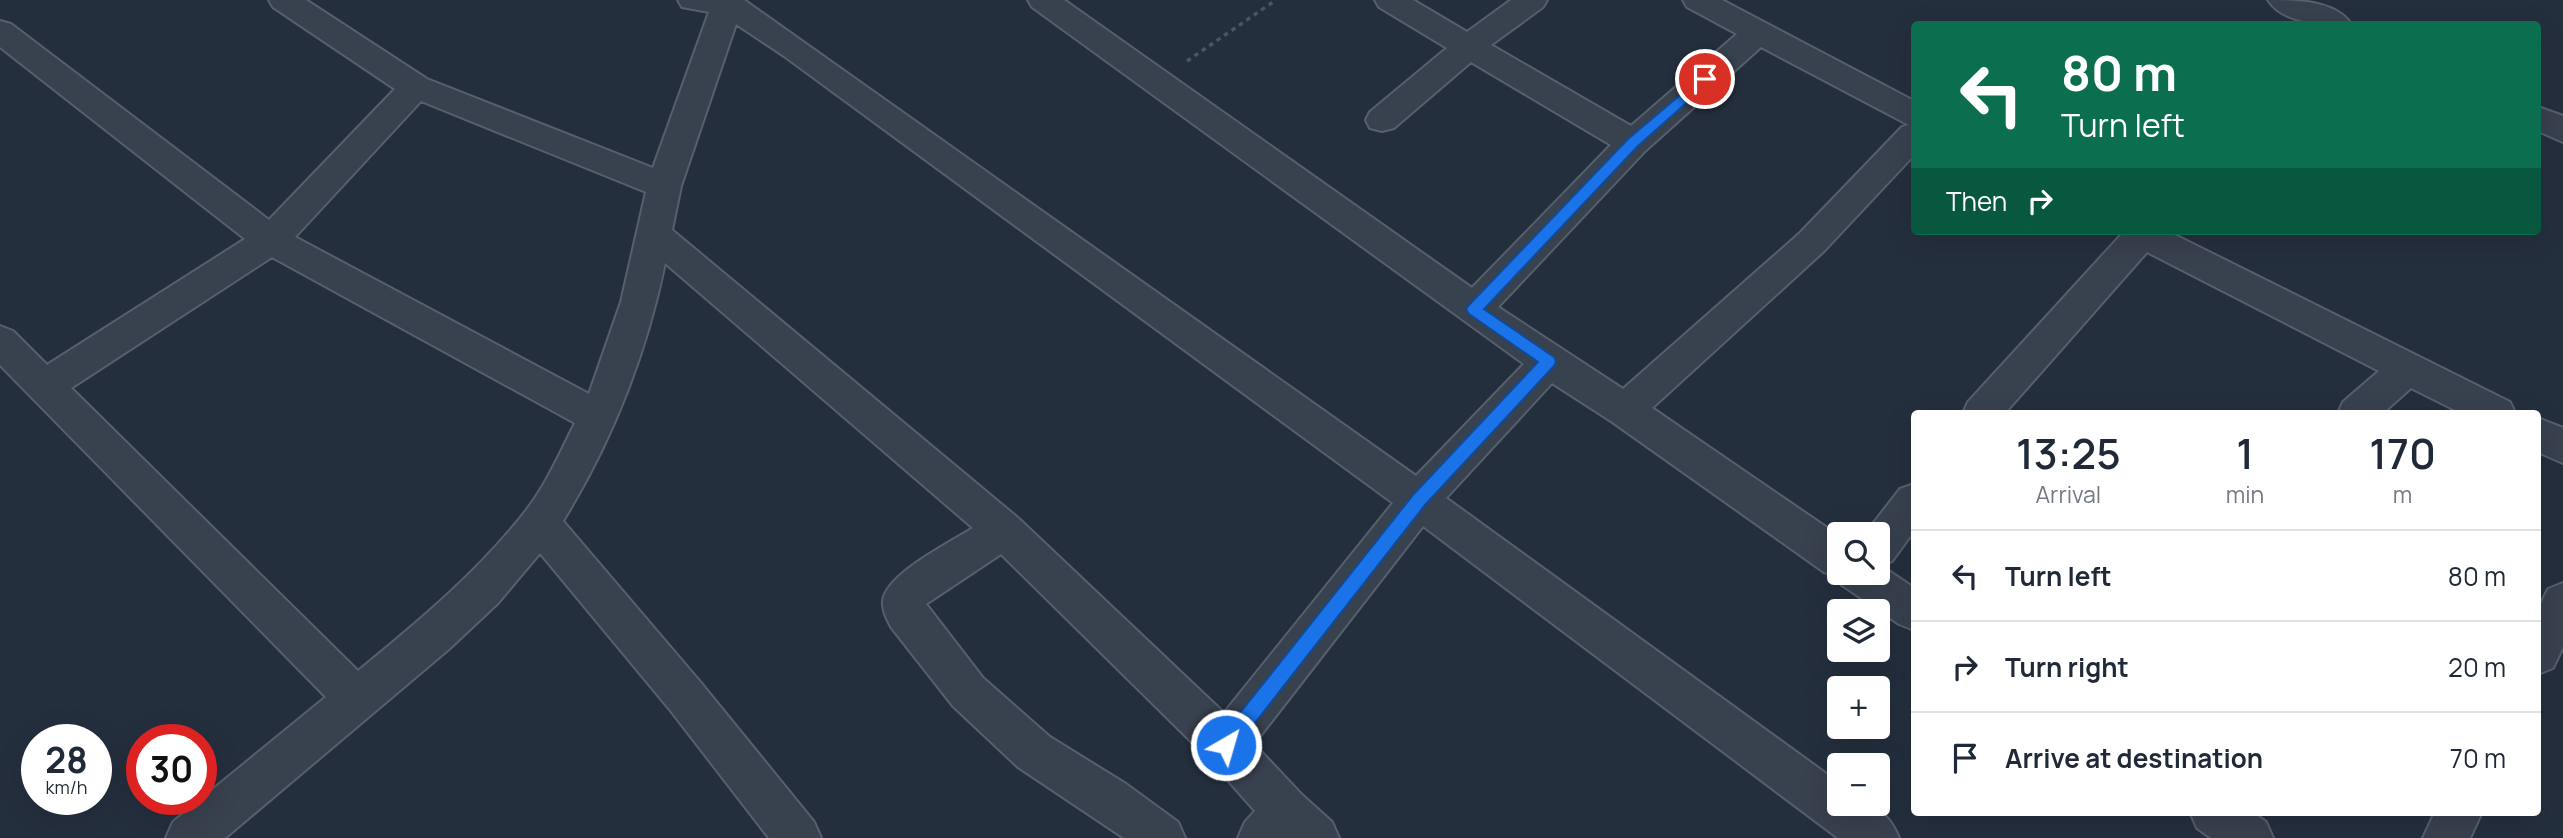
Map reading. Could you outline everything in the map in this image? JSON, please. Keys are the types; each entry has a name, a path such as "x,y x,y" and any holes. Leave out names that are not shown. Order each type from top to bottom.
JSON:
{"street":[{"path":"284,0 416,87 664,186"},
{"path":"1043,0 1549,362 1625,410 1827,551"},
{"path":"1390,0 1548,95 1633,142"},
{"path":"1381,120 1469,46 1532,0"},
{"path":"1698,0 1911,113"},
{"path":"2283,0 2328,21"},
{"path":"189,838 484,590 540,523 566,481 614,381 639,302 664,186 716,1 795,49 1419,500 1876,838"},
{"path":"0,31 271,240 598,416"},
{"path":"1474,309 1633,142 1759,31"},
{"path":"44,386 271,240 416,87"},
{"path":"2541,119 2563,130"},
{"path":"1625,410 1812,242 1911,138"},
{"path":"654,234 1004,530 1226,745 1288,829"},
{"path":"1998,408 2137,235"},
{"path":"2145,235 2490,410"},
{"path":"0,341 356,699"},
{"path":"1226,745 1419,500 1549,362"},
{"path":"2360,410 2408,368"},
{"path":"2541,436 2563,447"},
{"path":"1890,532 1911,505"},
{"path":"540,523 686,697 798,838"},
{"path":"1004,530 910,591 904,600 906,614 968,692 1034,752 1110,800 1162,838"},
{"path":"1877,585 1911,609"},
{"path":"2541,648 2563,602"},
{"path":"2219,816 2250,838"},
{"path":"2446,838 2457,816"}],"path":[{"path":"1156,82 1276,0"}],"route":[{"path":"1226,745 1419,500 1549,362 1474,309 1633,142 1705,79"}]}
